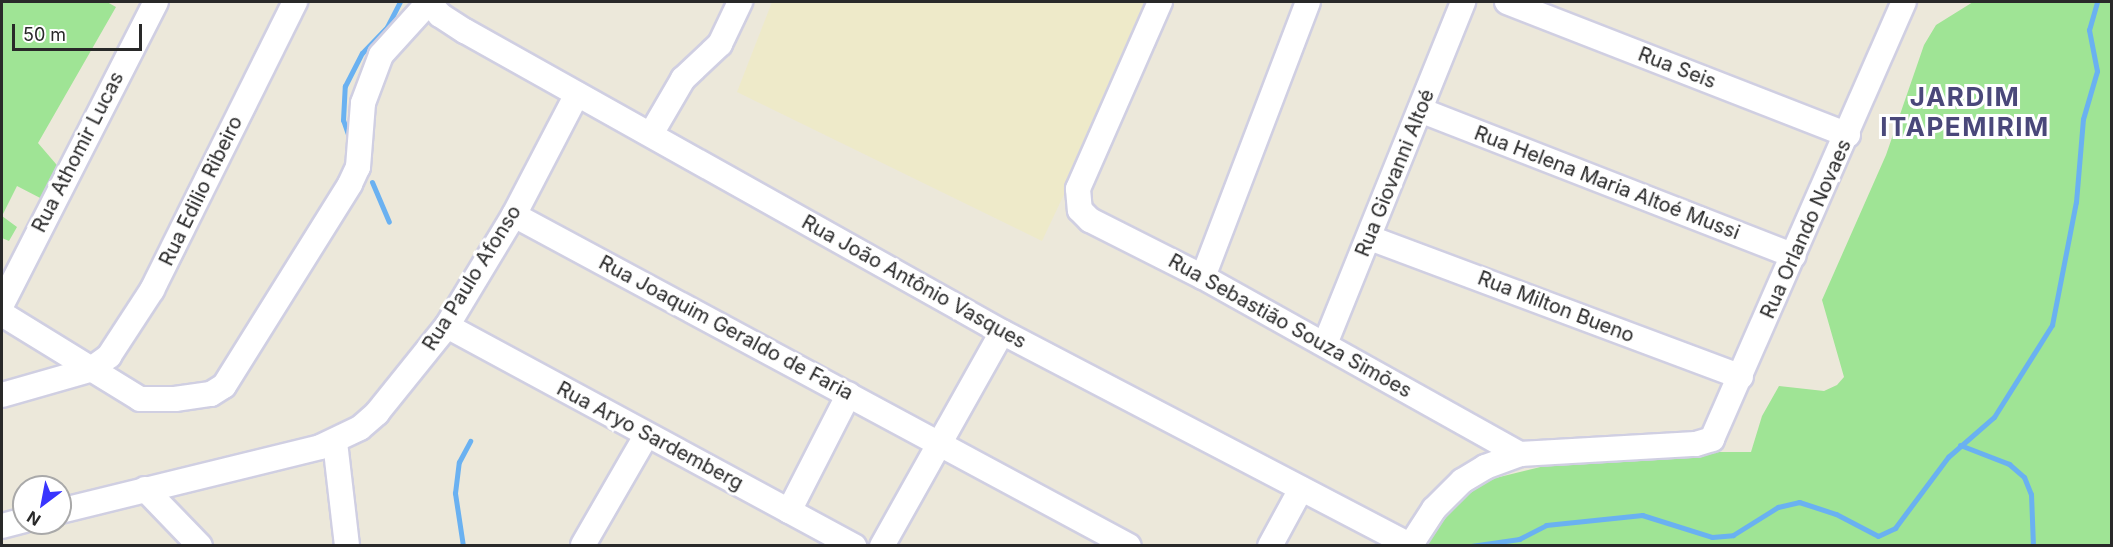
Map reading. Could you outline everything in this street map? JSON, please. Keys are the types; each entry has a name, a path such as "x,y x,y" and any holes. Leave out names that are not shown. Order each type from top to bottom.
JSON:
{"street":[{"name":"Rua Athomir Lucas","path":"2,304 156,2"},
{"name":"Rua Edilio Ribeiro","path":"90,370 109,356 152,290 295,2"},
{"path":"2,314 140,399 175,399 212,394 224,386 236,372 354,175 363,103 381,55 429,2"},
{"name":"Rua João Antônio Vasques","path":"429,2 453,24 1002,332 1410,545"},
{"path":"651,134 683,79 720,44 740,2"},
{"name":"Rua Sebastião Souza Simões","path":"1160,2 1078,189 1080,210 1090,220 1203,277 1520,454"},
{"path":"1203,277 1308,2"},
{"name":"Rua Giovanni Altoé","path":"1325,344 1370,238 1463,2"},
{"name":"Rua Seis","path":"1507,2 1848,135"},
{"name":"Rua Orlando Novaes","path":"1520,454 1696,444 1712,439 1718,432 1848,135 1895,4"},
{"name":"Rua Paulo Afonso","path":"72,508 335,442 377,413 447,326 514,215 577,94"},
{"name":"Rua Helena Maria Altoé Mussi","path":"1420,110 1794,256"},
{"name":"Rua Joaquim Geraldo de Faria","path":"514,215 1130,546"},
{"name":"Rua Milton Bueno","path":"1370,238 1741,377"},
{"name":"Rua Aryo Sardemberg","path":"447,326 646,436 854,546"},
{"path":"882,546 1002,332"},
{"path":"2,395 90,370"},
{"path":"789,511 849,394"},
{"path":"583,545 646,436"},
{"path":"335,442 347,546"},
{"path":"1410,545 1434,510 1462,481 1485,467 1520,454"},
{"path":"145,489 200,546"},
{"path":"1270,546 1301,489"}],"shaded area":[{"path":"772,2 1155,2 1042,241 737,92"}],"green space":[{"path":"2,2 107,2 116,7 38,143 62,171 46,201 17,186 2,216"},
{"path":"1973,2 2111,2 2111,545 1415,546 1467,485 1602,452 1751,452 1762,416 1779,386 1824,391 1837,385 1844,377 1822,300 1886,155 1924,45 1936,25"},
{"path":"2,216 17,227 9,241 2,238"}],"waterway":[{"path":"351,143 343,120 345,86 362,53 387,27 400,2"},
{"path":"1471,546 1519,539 1546,525 1642,515 1712,537 1733,535 1778,507 1799,502 1836,514 1878,536 1895,528 1948,457 1994,417 2052,325 2076,202 2083,119 2097,71 2089,30 2097,2"},
{"path":"372,182 389,222"},
{"path":"463,546 455,493 459,462 470,441"},
{"path":"1960,445 2009,464 2024,477 2031,494 2033,546"}],"district":[{"name":"JARDIM ITAPEMIRIM","path":"1965,112"}]}
